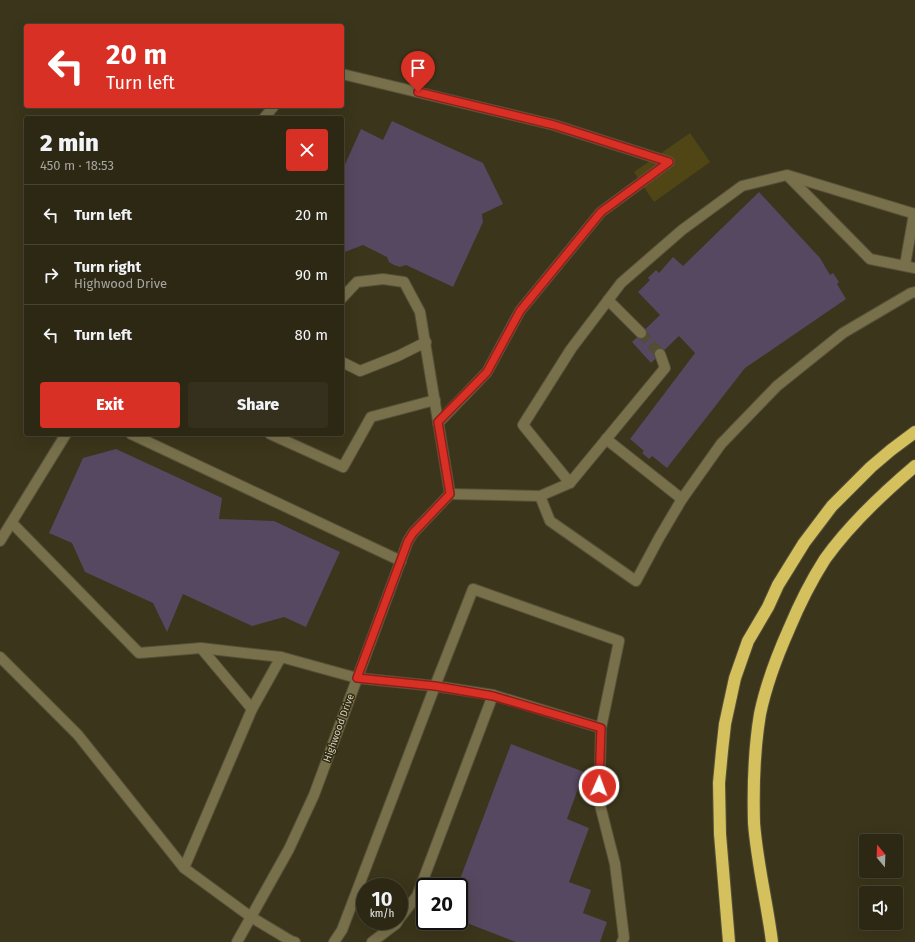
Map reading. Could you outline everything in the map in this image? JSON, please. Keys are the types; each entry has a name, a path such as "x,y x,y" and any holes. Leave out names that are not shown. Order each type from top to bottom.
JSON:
{"highway":[{"path":"729,942 720,834 720,765 724,731 735,678 748,641 768,607 778,585 804,543 832,506 891,450 915,432"},
{"path":"772,942 770,920 757,853 754,824 754,798 755,759 760,714 776,658 799,606 825,560 871,504 915,466"},
{"path":"770,920 779,942"}],"street":[{"path":"344,74 554,125 669,162 601,212 520,311 487,372 438,422"},
{"path":"266,116 272,108"},
{"path":"570,482 523,425 571,349 621,283 682,230 742,186 787,175 915,214 910,267 870,259 787,175"},
{"path":"344,296 357,282 383,279 404,282 420,312 450,494 540,496 570,482 665,368 660,354"},
{"path":"540,496 550,520 636,581 682,499 721,444 777,386 843,333 915,292"},
{"path":"608,300 641,333"},
{"path":"344,363 360,371 398,356 426,342"},
{"path":"274,436 343,467 371,417 435,400"},
{"path":"0,541 65,436"},
{"path":"135,436 400,561"},
{"path":"606,439 682,499"},
{"name":"Highwood Drive","path":"237,942 289,849 314,795 408,541 413,533 450,494"},
{"path":"12,523 140,654 201,648 281,657 357,678 435,686 493,696 601,728"},
{"path":"334,942 342,930 473,589 619,641 601,728 599,801 615,864 624,938 622,942"},
{"path":"201,648 252,709"},
{"path":"0,657 78,735 184,868 251,917 295,942"},
{"path":"184,868 252,709 281,657"},
{"path":"408,907 417,896 493,696"},
{"path":"372,942 388,930"}],"shaded area":[{"path":"690,133 710,162 654,202 634,172"}],"building":[{"path":"392,121 483,163 503,204 482,214 483,222 453,287 406,265 400,267 394,265 389,262 387,257 363,245 344,252 344,167 361,129 383,140"},
{"path":"759,192 820,258 830,275 833,273 839,282 837,284 846,299 745,368 667,468 652,456 649,459 642,453 644,451 630,439 695,353 679,336 651,363 632,342 660,315 638,292 650,280 648,278 656,270 659,273 673,257 683,266"},
{"path":"116,449 222,498 219,519 274,521 340,552 306,627 284,617 252,626 183,594 167,632 153,603 85,572 72,543 49,533 83,458"},
{"path":"511,744 584,772 567,819 589,828 569,882 591,890 583,913 607,922 600,942 516,942 468,923 468,878 460,878"}],"tunnel":[{"path":"641,333 660,354"}],"route":[{"path":"418,92 554,125 669,162 601,212 520,311 487,372 438,422 450,494 413,533 408,541 357,678 435,686 493,696 601,728 599,786"}]}
